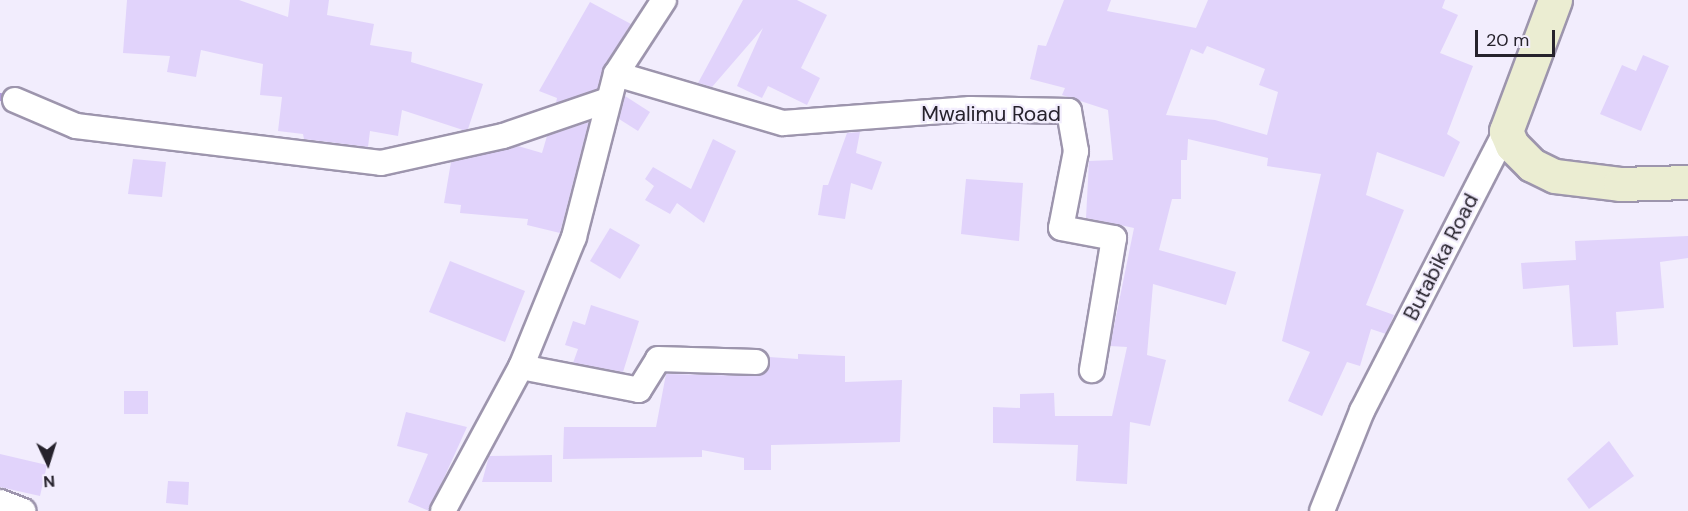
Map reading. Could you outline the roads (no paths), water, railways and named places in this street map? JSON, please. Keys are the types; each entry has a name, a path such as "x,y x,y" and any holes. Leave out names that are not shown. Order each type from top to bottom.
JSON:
{"main road":[{"name":"Butabika Road","path":"1506,130 1555,0"},
{"path":"1506,130 1526,160 1555,176 1620,184 1688,182"}],"street":[{"path":"443,511 521,367 574,237 616,74 664,0"},
{"name":"Mwalimu Road","path":"616,74 783,123 970,110 1069,111 1076,151 1062,228 1114,238 1092,370"},
{"path":"15,100 76,126 381,163 503,136 608,100"},
{"name":"Butabika Road","path":"1322,511 1362,411 1506,130"},
{"path":"521,367 639,390 658,359 756,362"},
{"path":"0,502 23,511"}],"waterway":[{"path":"0,97 15,100"}]}
